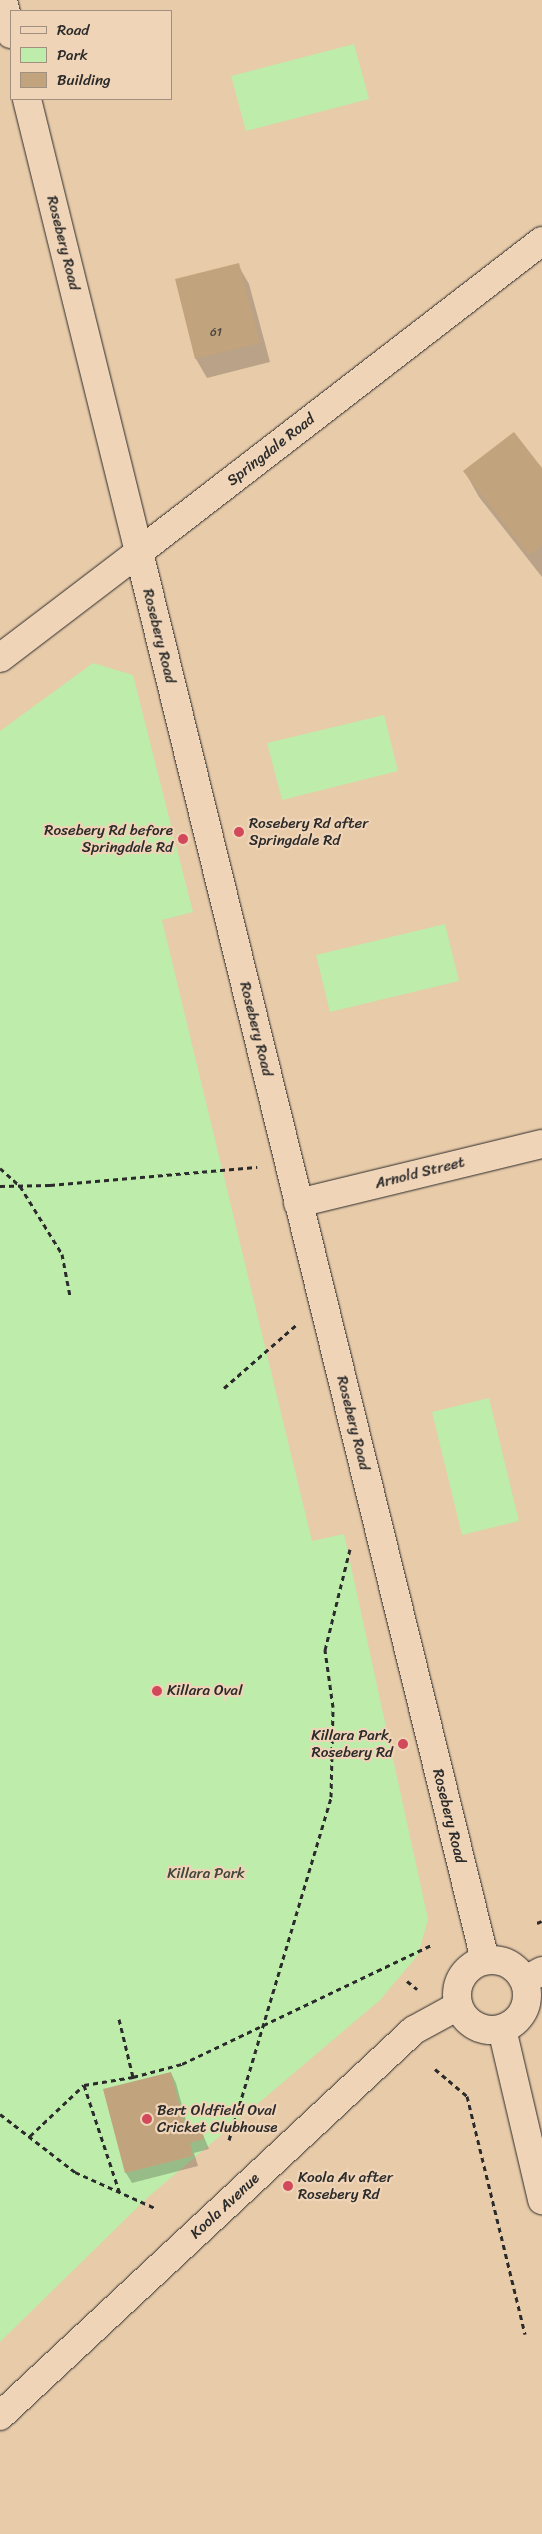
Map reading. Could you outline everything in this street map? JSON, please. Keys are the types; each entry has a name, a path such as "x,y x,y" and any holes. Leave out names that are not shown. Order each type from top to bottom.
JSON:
{"main road":[{"path":"3,0 10,30"},
{"name":"Rosebery Road","path":"27,100 485,1960"},
{"name":"Springdale Road","path":"0,658 542,241"},
{"name":"Arnold Street","path":"298,1203 542,1144"},
{"path":"485,1960 508,1963 518,1970 533,1976 528,1992 527,2004 522,2015 502,2029 491,2031 470,2023 458,2006 456,1994 458,1982 464,1972 474,1964 485,1960"},
{"name":"Koola Avenue","path":"0,2416 414,2030 458,2006"},
{"path":"502,2029 542,2200"}],"path":[{"path":"0,1186 50,1185 290,1165"},
{"path":"0,1168 20,1186 62,1254 70,1296"},
{"path":"224,1388 323,1302"},
{"path":"229,2140 331,1797 333,1708 325,1650 351,1546"},
{"path":"537,1923 542,1921"},
{"path":"30,2136 84,2085 133,2077 182,2064 431,1945"},
{"path":"407,1981 417,1989"},
{"path":"119,2019 133,2077"},
{"path":"435,2069 467,2096 525,2334"},
{"path":"84,2085 119,2192"},
{"path":"0,2114 75,2172 155,2208"}],"green space":[{"path":"354,44 369,99 246,131 231,76"},
{"name":"Killara Park","path":"93,663 133,675 193,912 162,920 312,1541 344,1534 428,1919 418,1955 380,2000 147,2198 0,2342 0,731"},
{"path":"384,715 398,771 282,800 267,743"},
{"path":"445,924 459,981 330,1012 316,955"},
{"path":"489,1398 519,1521 462,1535 432,1412"}],"building":[{"path":"239,263 260,343 195,359 175,279"},
{"path":"514,432 542,468 542,545 529,555 463,471"},
{"name":"Bert Oldfield Oval Cricket Clubhouse","path":"171,2072 185,2127 200,2123 204,2139 190,2143 193,2156 125,2173 103,2089"}],"place":[{"name":"Rosebery Rd after Springdale Rd","path":"239,832"},
{"name":"Rosebery Rd before Springdale Rd","path":"183,839"},
{"name":"Killara Oval","path":"157,1691"},
{"name":"Killara Park, Rosebery Rd","path":"403,1744"},
{"name":"Bert Oldfield Oval Cricket Clubhouse","path":"147,2119"},
{"name":"Koola Av after Rosebery Rd","path":"288,2186"}]}
